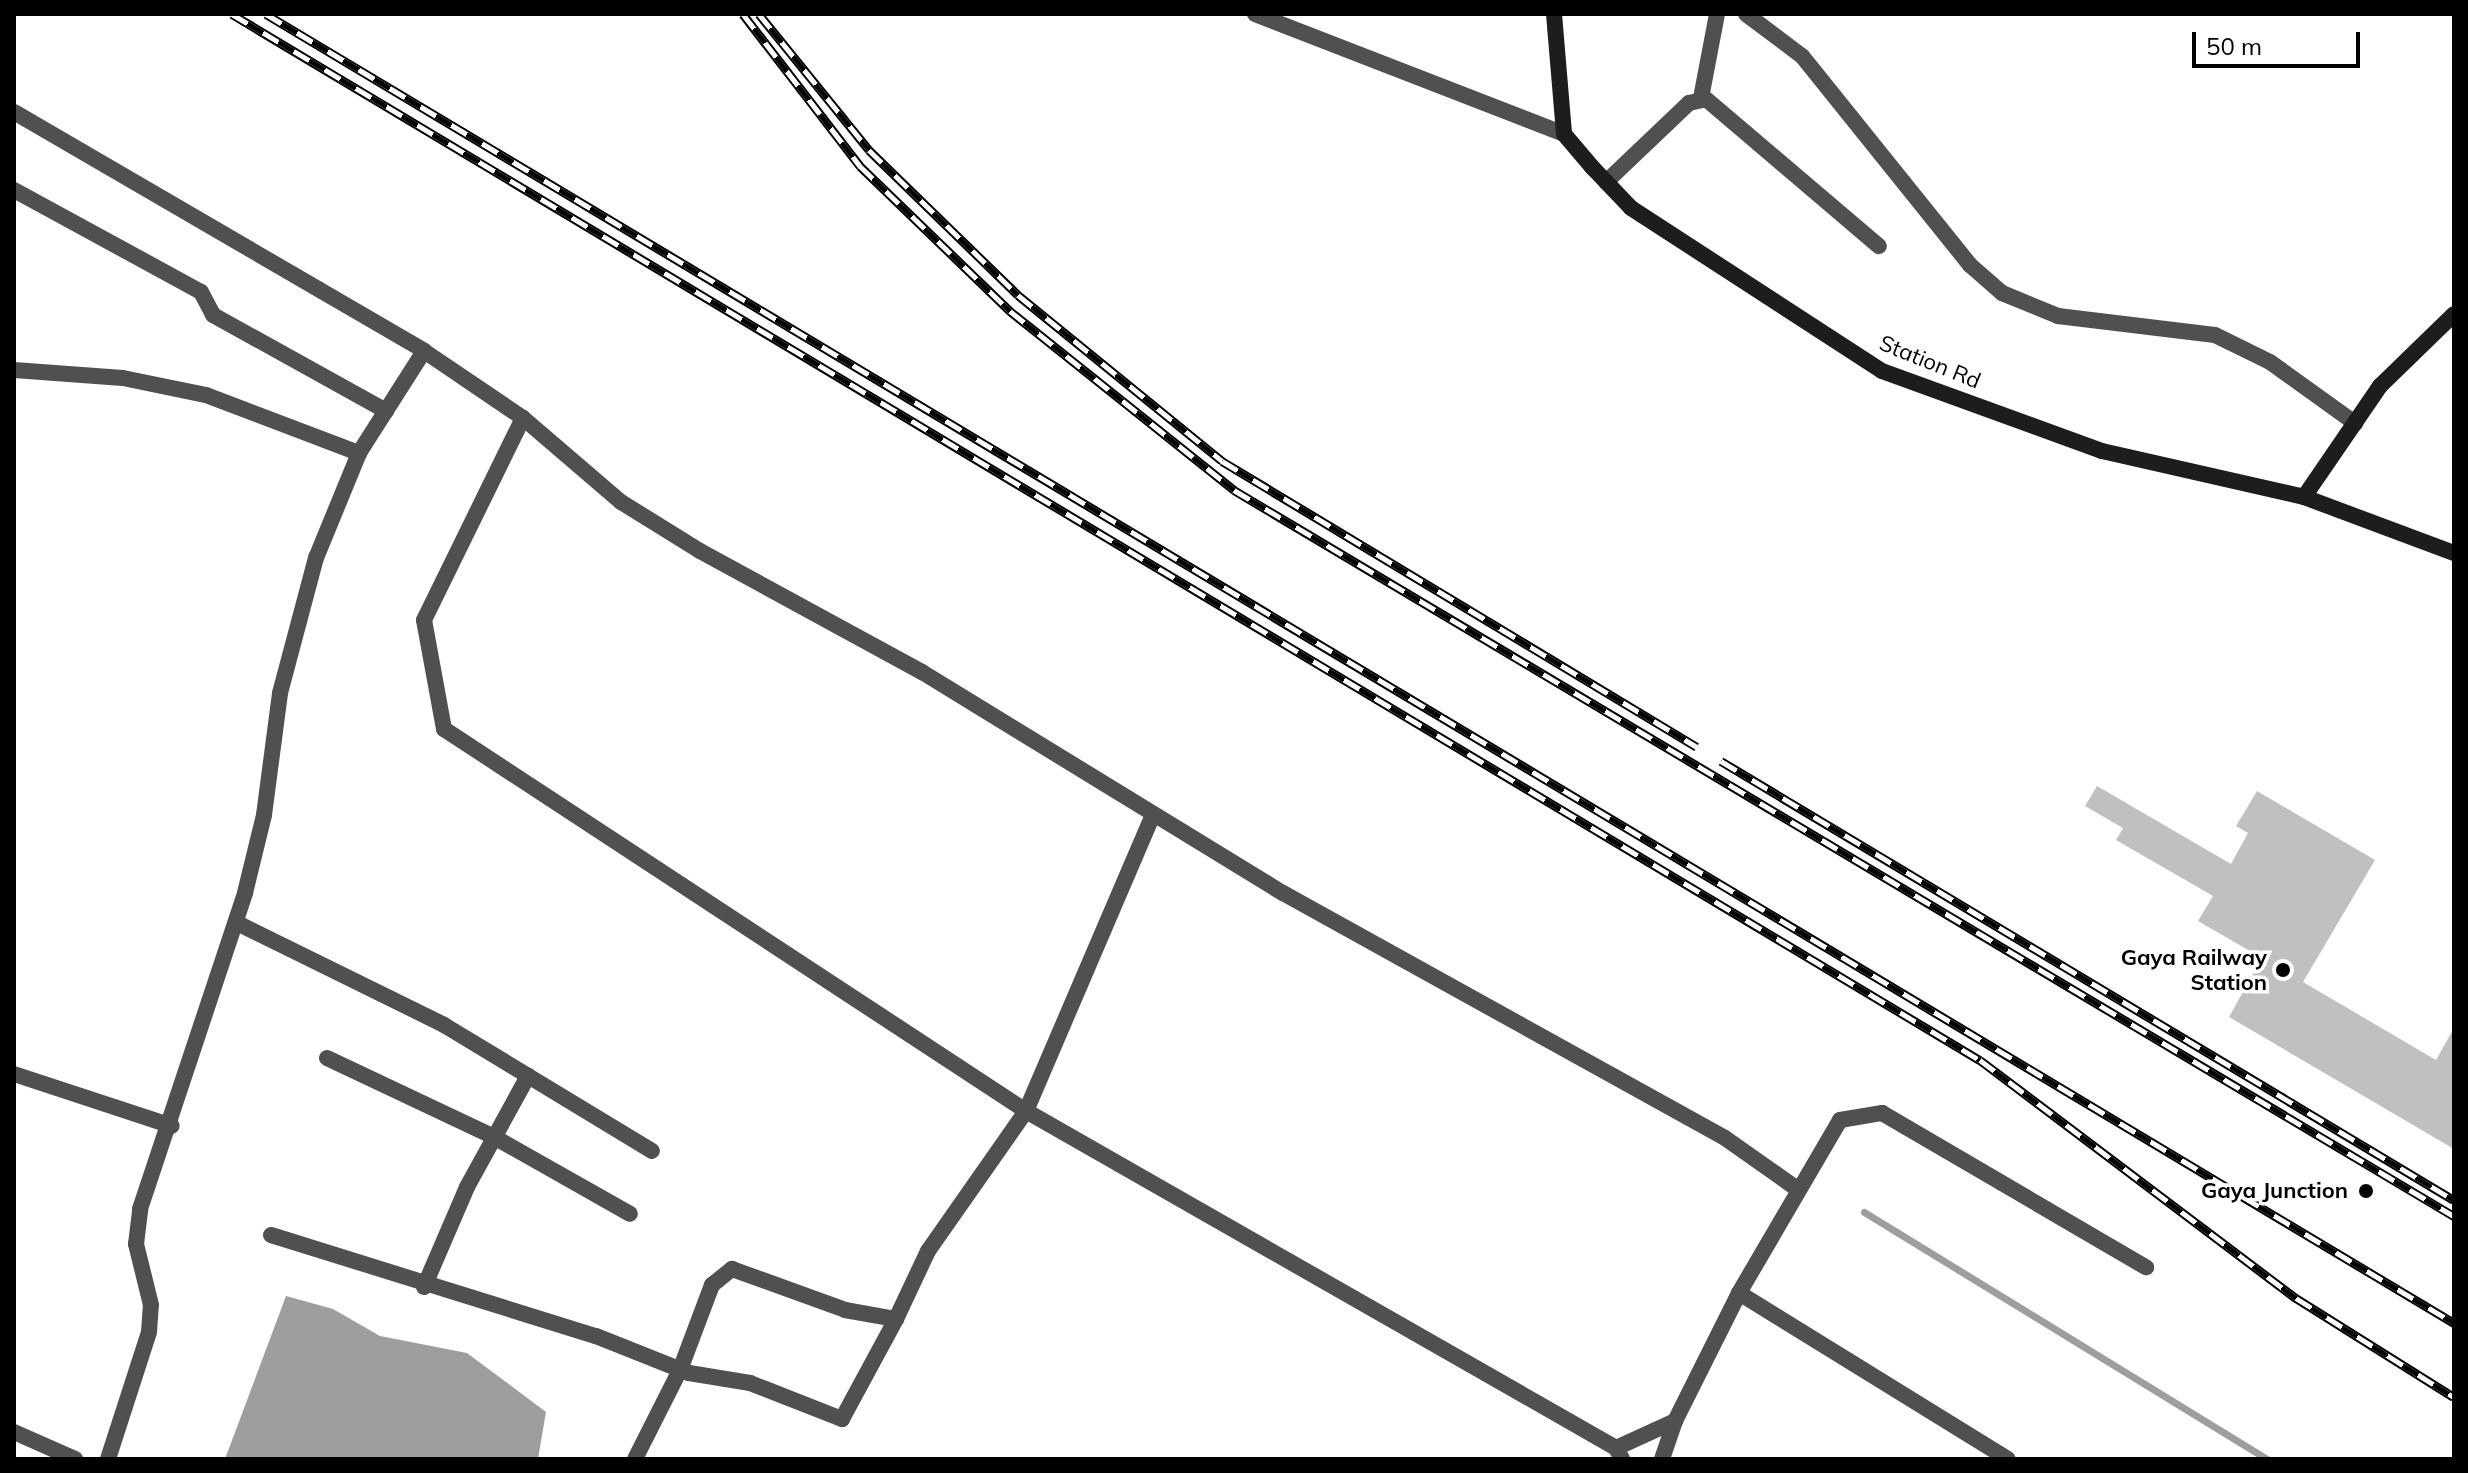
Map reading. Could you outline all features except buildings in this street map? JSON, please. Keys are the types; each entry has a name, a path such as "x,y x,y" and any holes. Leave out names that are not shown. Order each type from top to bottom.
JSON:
{"street":[{"path":"1255,14 1564,134 1554,14"},
{"path":"1606,182 1701,98 1717,14"},
{"path":"1746,14 1810,65 1970,265 2002,293 2080,320 2215,335 2270,362 2355,423"},
{"path":"1701,98 1719,105 1879,246"},
{"path":"14,112 424,351 523,418 634,510 922,672 1283,893 1725,1138 1796,1188"},
{"name":"Station Rd","path":"1564,134 1631,208 1882,371 2102,451 2304,497 2454,553"},
{"path":"14,190 201,292 213,315 386,411"},
{"path":"2304,497 2380,386 2454,314"},
{"path":"108,1459 146,1354 151,1305 136,1229 237,923 264,815 293,638 316,558 359,453 424,351"},
{"path":"14,370 123,378 206,395 359,453"},
{"path":"523,418 424,620 444,729 1026,1111 1619,1454 1675,1421"},
{"path":"271,1235 424,1287 596,1336 680,1370 750,1383 842,1419 896,1319 928,1251 1026,1111 1153,814"},
{"path":"237,923 367,984 652,1151"},
{"path":"327,1058 494,1137 630,1214"},
{"path":"14,1074 172,1126"},
{"path":"424,1287 494,1137 528,1076"},
{"path":"1662,1459 1675,1421 1739,1293 1796,1188 1840,1120 1882,1113 2146,1267"},
{"path":"635,1459 680,1370 712,1285 732,1269 845,1310 896,1319"},
{"path":"1739,1293 2008,1459"},
{"path":"14,1432 75,1459"}],"shaded area":[{"path":"286,1296 333,1309 380,1336 467,1353 546,1412 538,1459 225,1459"}],"waterway":[{"path":"1864,1212 2267,1459"}],"railway":[{"path":"232,14 1980,1060 2296,1298 2454,1397"},
{"path":"266,14 2454,1323"},
{"path":"743,14 860,166 1010,311 1234,490 2454,1216"},
{"path":"759,14 869,150 1018,295 1222,461 1697,747"},
{"path":"1721,761 2454,1200"}],"place":[{"name":"Gaya Railway Station","path":"2283,970"},
{"name":"Gaya Junction","path":"2366,1191"}]}
